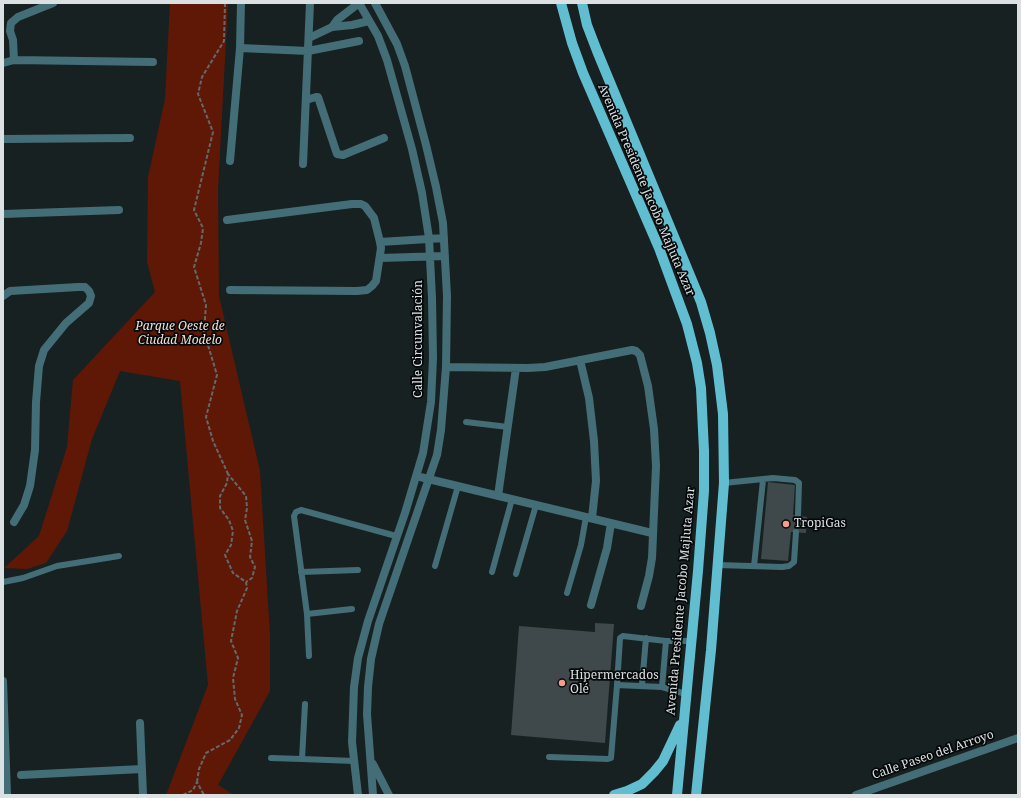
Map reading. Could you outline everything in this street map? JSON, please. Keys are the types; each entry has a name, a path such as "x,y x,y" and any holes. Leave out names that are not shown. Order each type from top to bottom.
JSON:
{"main road":[{"name":"Avenida Presidente Jacobo Majluta Azar","path":"561,3 572,43 583,73 659,248 687,324 697,363 701,388 703,412 704,486 698,571 676,795"},
{"name":"Avenida Presidente Jacobo Majluta Azar","path":"582,3 587,24 597,51 701,302 717,365 723,414 724,483 718,565 696,795"},
{"path":"614,795 628,791 642,784 654,772 663,761 683,718"}],"street":[{"path":"14,60 13,40 10,31 11,24 18,17 53,3"},
{"path":"230,160 240,48 241,3"},
{"path":"303,164 310,3"},
{"path":"309,38 332,27 359,3"},
{"name":"Calle Circunvalación","path":"357,794 352,742 354,687 358,658 368,622 423,453 428,428 432,380 432,298 429,238 422,193 412,149 391,72 380,43 359,3"},
{"name":"Calle Circunvalación","path":"373,795 367,714 371,659 379,624 437,455 441,430 446,367 447,296 446,256 436,187 398,44 375,3"},
{"path":"332,27 352,25 369,21"},
{"path":"240,48 308,51 359,41"},
{"path":"3,64 14,60 153,62"},
{"path":"306,100 318,97 338,154 343,155 384,138"},
{"path":"3,139 130,138"},
{"path":"227,220 362,204 374,218 380,242 380,258 376,281 367,290 230,290"},
{"path":"3,214 119,210"},
{"path":"380,242 444,238"},
{"path":"380,258 446,256"},
{"path":"5,292 78,286 85,287 91,296 89,303 66,323 44,350 39,366 36,402 35,450 30,486 24,505 14,522"},
{"path":"446,367 545,367 632,350 636,351 640,355 648,386 654,428 656,466 652,558 641,606"},
{"path":"580,360 589,398 594,441 596,481 589,518"},
{"path":"498,496 516,368"},
{"path":"416,476 652,533"},
{"path":"591,605 607,548 611,523"},
{"path":"3,680 7,795"},
{"path":"140,723 143,795"},
{"name":"Calle Paseo del Arroyo","path":"856,795 1018,738"},
{"path":"370,757 389,795"},
{"path":"21,775 142,769"}],"lane":[{"path":"466,422 508,427"},
{"path":"724,483 773,478 795,480 799,483 798,515"},
{"path":"754,566 763,480"},
{"path":"435,566 458,486"},
{"path":"492,572 512,499"},
{"path":"516,574 536,505"},
{"path":"309,656 307,614 294,516 296,512 301,510 396,536"},
{"path":"567,593 589,518"},
{"path":"718,565 782,568 789,566 794,562 796,532"},
{"path":"3,582 23,578 57,566 119,556"},
{"path":"301,572 358,570"},
{"path":"307,614 352,609"},
{"path":"549,757 611,758 620,638 623,636 666,641 691,641"},
{"path":"642,685 646,638"},
{"path":"662,687 666,641"},
{"path":"617,685 662,687 686,694"},
{"path":"302,759 305,704"},
{"path":"271,758 354,762"}],"path":[{"path":"225,3 224,41 202,77 198,94 213,132 194,210 204,228 194,267 206,305 204,332 216,375 206,417 213,441 228,474 246,496 247,508 245,520 252,541 250,557 255,567 252,578 246,582"},
{"path":"183,795 193,790 197,782 199,769 206,753 230,740 239,728 242,715 235,699 233,678 238,658 230,641 237,611 248,588 246,582 233,574 224,555 231,545 233,531 230,520 220,508 220,496 227,483 228,474"},
{"path":"197,782 204,795"}],"green space":[{"name":"Parque Oeste de Ciudad Modelo","path":"170,3 228,3 218,189 219,296 260,471 270,635 270,691 218,785 234,795 166,795 208,685 180,381 120,371 92,439 67,531 46,563 27,569 4,568 39,536 67,447 73,380 155,292 147,262 148,177 165,99"}],"building":[{"name":"TropiGas","path":"768,482 795,485 793,515 807,517 806,533 791,532 788,561 761,559"},
{"name":"Hipermercados Olé","path":"595,623 614,624 605,743 511,735 519,626 595,632"}],"place":[{"name":"TropiGas","path":"786,524"},
{"name":"Hipermercados Olé","path":"562,683"}]}
